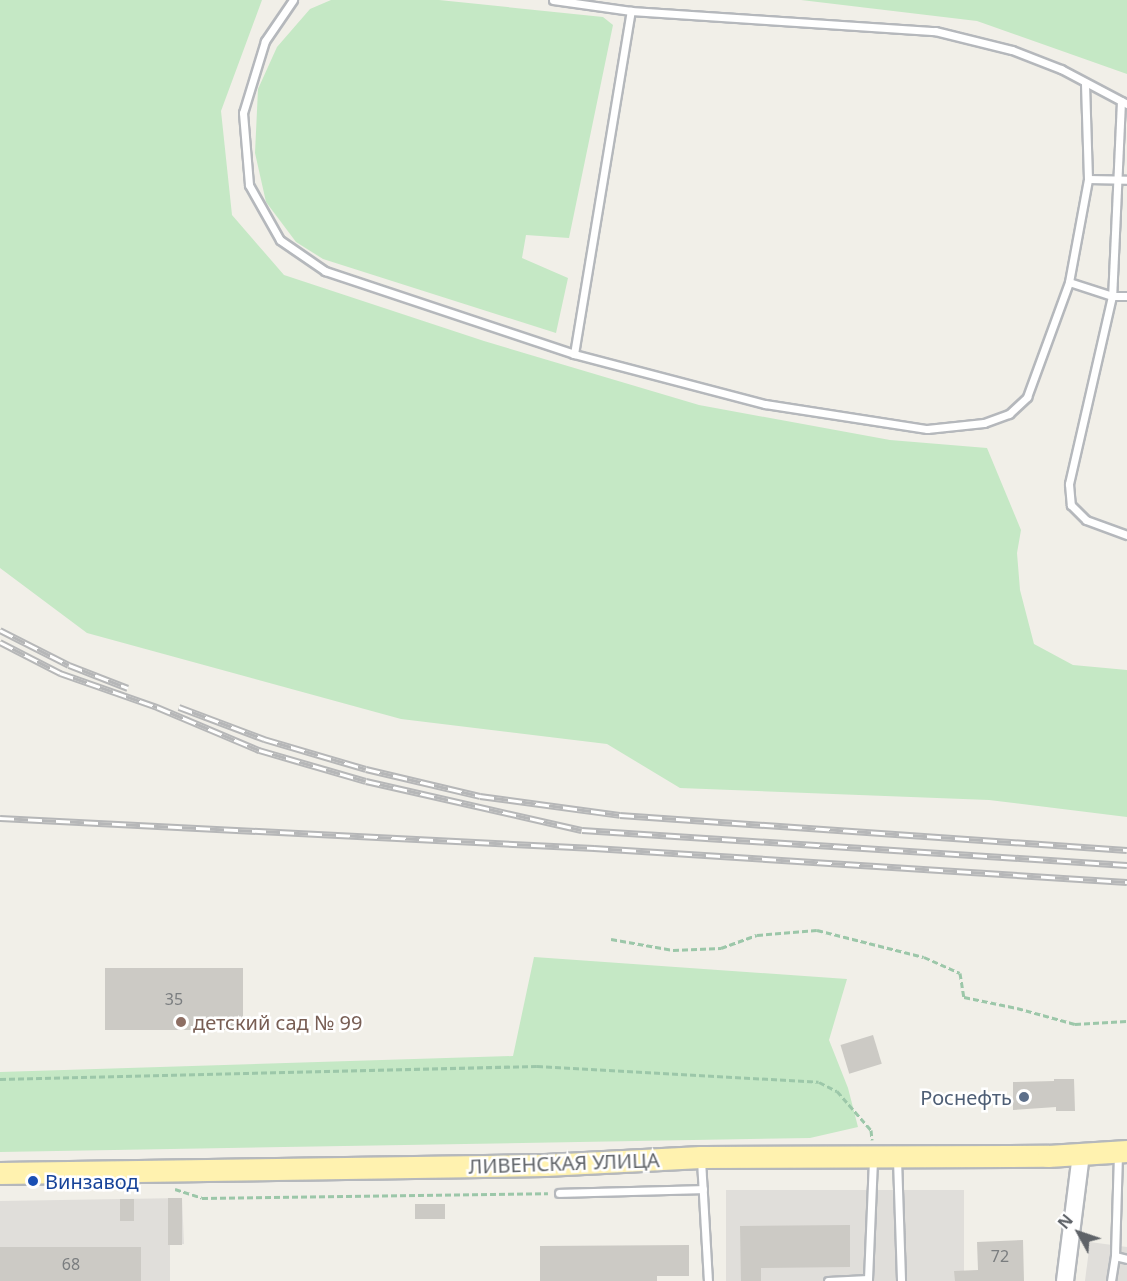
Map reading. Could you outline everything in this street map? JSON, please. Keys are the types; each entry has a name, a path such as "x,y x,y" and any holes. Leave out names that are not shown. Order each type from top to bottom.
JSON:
{"main road":[{"name":"ЛИВЕНСКАЯ УЛИЦА","path":"0,1173 545,1165 701,1157 1081,1155 1123,1152"}],"street":[{"path":"1065,1281 1081,1155"}],"lane":[{"path":"293,0 265,41 243,113 249,185 280,240 325,271 574,354 765,404 927,429 984,423 1009,414 1027,397 1069,282 1088,178 1085,83"},
{"path":"553,0 631,11 935,32 1012,51 1060,69 1124,102 1112,296 1069,484 1071,505 1086,520 1127,535"},
{"path":"574,354 631,11"},
{"path":"1088,178 1127,180"},
{"path":"1069,282 1112,296 1127,296"},
{"path":"1111,1281 1123,1152"},
{"path":"897,1156 901,1281"},
{"path":"701,1157 708,1281"},
{"path":"828,1281 868,1279 873,1157"},
{"path":"559,1193 702,1189"},
{"path":"1115,1256 1127,1259"}],"path":[{"path":"611,939 673,950 721,948 757,935 817,930 924,957 960,973 964,997 1017,1008 1075,1024 1127,1021"},
{"path":"0,1079 537,1066 819,1082 837,1091 871,1130 873,1157"},
{"path":"172,1188 202,1198 559,1193"}],"shaded area":[{"path":"726,1190 964,1190 964,1281 726,1281"},
{"path":"182,1198 184,1244 170,1245 170,1281 0,1281 0,1201"},
{"path":"1090,1242 1127,1247 1127,1281 1085,1281"}],"green space":[{"path":"0,0 262,0 221,111 232,215 284,275 484,341 699,405 890,440 987,448 1021,530 1017,553 1020,590 1034,644 1073,665 1127,670 1127,817 989,800 680,788 607,744 401,719 87,633 0,568"},
{"path":"331,0 439,0 603,17 613,25 569,238 526,235 522,258 568,278 556,333 323,259 296,242 266,202 255,153 258,89 277,47 310,9"},
{"path":"801,0 1127,0 1127,74 977,21"},
{"path":"534,957 847,979 829,1040 848,1088 858,1127 810,1138 0,1152 0,1072 513,1056"}],"building":[{"path":"105,968 243,968 243,1030 105,1030"},
{"path":"873,1035 882,1064 849,1074 840,1045"},
{"path":"1054,1079 1074,1079 1075,1111 1056,1111 1056,1107 1013,1110 1013,1082 1054,1081"},
{"path":"168,1198 182,1198 182,1245 168,1245"},
{"path":"120,1199 134,1199 134,1221 120,1221"},
{"path":"415,1204 445,1204 445,1219 415,1219"},
{"path":"850,1225 850,1267 761,1268 761,1281 741,1281 740,1226"},
{"path":"1023,1240 1024,1281 955,1281 954,1271 978,1270 977,1242"},
{"path":"689,1245 689,1276 657,1276 657,1281 540,1281 540,1246"},
{"path":"0,1247 141,1247 141,1281 0,1281"}],"railway":[{"path":"0,630 69,665 128,688"},
{"path":"0,642 60,673 157,707 259,750 366,781 582,830 1127,865"},
{"path":"179,707 264,739 366,769 480,796 620,815 1127,850"},
{"path":"0,818 594,848 1127,882"}],"place":[{"name":"детский сад № 99","path":"181,1022"},
{"name":"Роснефть","path":"1024,1097"},
{"name":"Винзавод","path":"33,1181"}]}
